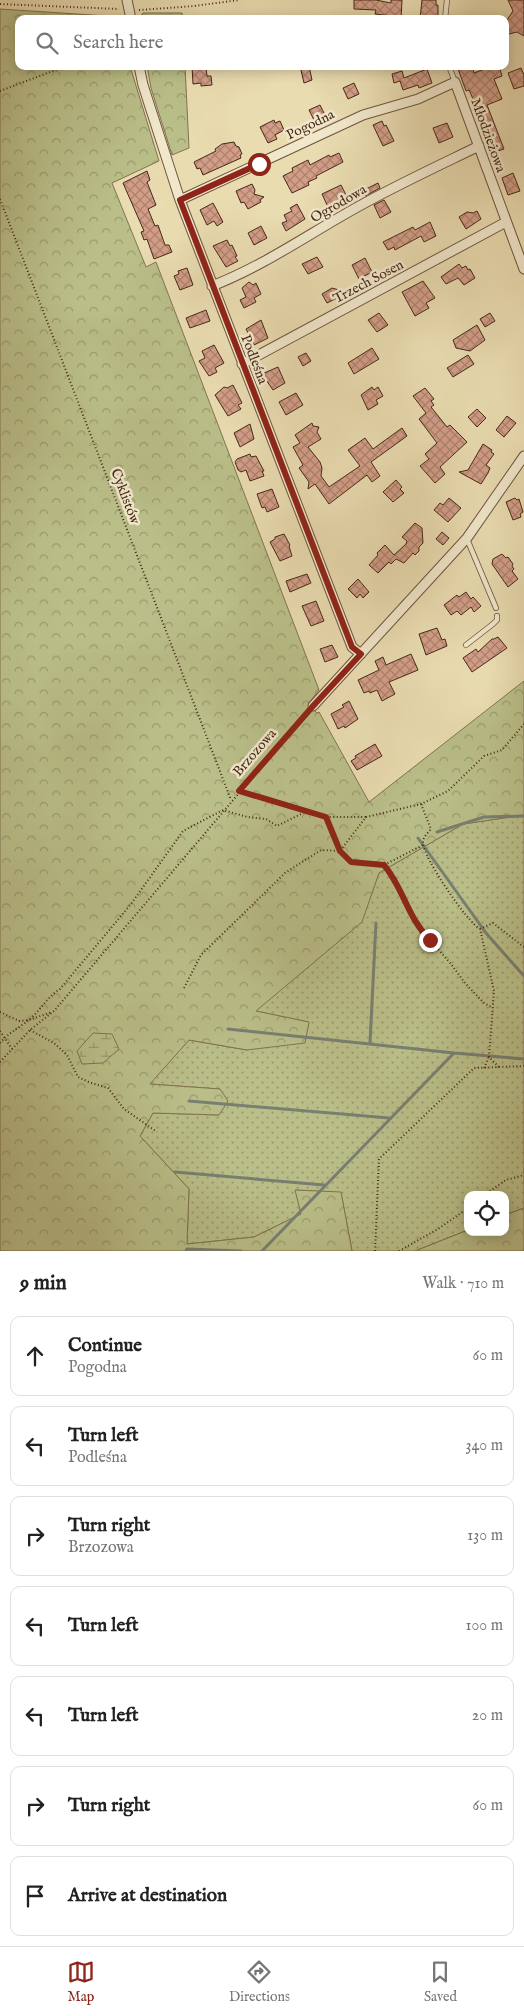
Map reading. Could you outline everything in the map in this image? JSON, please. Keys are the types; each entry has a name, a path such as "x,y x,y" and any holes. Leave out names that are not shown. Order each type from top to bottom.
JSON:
{"street":[{"path":"126,0 130,15"},
{"name":"Podleśna","path":"140,70 180,200 212,286 352,647 361,654"},
{"name":"Pogodna","path":"180,200 363,115 418,99 455,82"},
{"name":"Młodzieżowa","path":"455,82 524,269"},
{"name":"Ogrodowa","path":"212,286 242,273 293,246 362,204 479,146"},
{"name":"Trzech Sosen","path":"242,364 506,222"},
{"path":"313,706 467,538 524,456"}],"lane":[{"path":"445,15 447,0"},
{"name":"Młodzieżowa","path":"450,70 455,82"},
{"path":"467,538 496,608"},
{"path":"466,645 493,624 497,620 497,616"}],"path":[{"path":"0,91 55,70"},
{"name":"Cyklistów","path":"0,199 231,800"},
{"name":"Brzozowa","path":"0,1062 30,1030 54,1011 231,800 313,706"},
{"path":"239,791 326,817 366,817 421,804 448,791 484,756 502,750 524,724"},
{"path":"421,804 431,829 423,839 423,845 432,866 474,926 480,929"},
{"path":"0,1043 29,1020 51,995 60,988 131,904 183,832 223,810 246,817 266,819 277,826 307,812"},
{"path":"326,817 340,851 351,862 384,865 423,845"},
{"path":"340,851 366,817"},
{"path":"184,988 201,955 285,873 321,850 340,851"},
{"path":"384,865 396,879 408,911 423,932 465,983 484,1003 493,1008"},
{"path":"480,929 493,923 524,947"},
{"path":"480,929 494,990 489,1057 484,1068"},
{"path":"0,1012 19,1021 29,1020 54,1011"},
{"path":"30,1030 54,1043 67,1055 78,1077 91,1084 108,1088 124,1109 157,1132"},
{"path":"0,1032 12,1049"},
{"path":"489,1057 499,1067"},
{"path":"375,1251 379,1159 474,1068 524,1066"},
{"path":"490,1191 506,1180 524,1175"},
{"path":"399,1251 464,1211"}],"green space":[{"path":"0,9 92,15 15,15 15,70 131,70 159,161 112,183 146,267 156,262 319,690 308,704 317,713 319,712 369,802 524,681 524,815 463,824 379,873 362,922 256,1011 309,1022 305,1043 247,1050 189,1040 150,1084 220,1089 228,1101 219,1115 153,1113 140,1136 189,1189 187,1244 254,1237 301,1214 295,1190 341,1192 352,1251 0,1251"},
{"path":"143,13 182,13 182,15 141,15"},
{"path":"148,70 185,70 189,148 172,155 151,88"},
{"path":"524,815 524,1208 509,1214 509,1191 464,1191 464,1232 415,1251 352,1251 341,1193 296,1190 301,1214 254,1237 187,1244 189,1189 140,1136 153,1113 219,1115 220,1089 149,1084 189,1040 247,1050 308,1022 255,1011 361,922 379,873 463,824"},
{"path":"93,1033 112,1034 119,1049 103,1063 82,1064 77,1051"},
{"path":"524,1208 524,1251 415,1251 464,1232 464,1236 509,1236 509,1214"}],"building":[{"path":"354,0 376,0 391,3 391,0 402,0 401,15 375,14 376,10 354,9"},
{"path":"422,0 436,0 438,15 420,15"},
{"path":"508,0 524,0 524,36 517,32 509,34 509,17 513,11"},
{"path":"521,68 524,75 524,86 514,89 508,73"},
{"path":"192,70 206,70 207,76 211,76 212,85 201,86 201,83 193,84"},
{"path":"301,70 310,70 312,80 304,83"},
{"path":"427,70 432,83 419,88 418,85 403,90 400,81 394,83 392,74 402,71 404,78"},
{"path":"458,70 473,70 474,73 482,70 500,70 502,76 494,79 502,99 487,105 504,149 495,152 477,114 478,111 469,90 466,91"},
{"path":"354,83 359,94 348,99 343,88"},
{"path":"320,105 325,115 314,120 309,110"},
{"path":"274,120 275,123 280,121 284,130 275,135 277,139 268,143 260,127"},
{"path":"382,121 394,141 383,146 373,125"},
{"path":"447,123 453,137 439,143 433,128"},
{"path":"234,142 239,147 242,154 240,155 241,158 203,175 200,168 197,169 194,162 216,151 215,149 222,144"},
{"path":"339,153 343,162 316,176 317,178 308,182 309,185 292,193 283,176 293,171 292,168 308,160 310,165 329,155 330,157"},
{"path":"147,171 150,180 147,182 156,205 148,209 155,226 158,225 165,245 169,245 172,252 154,259 147,239 144,240 141,232 144,231 123,183"},
{"path":"513,173 520,191 508,195 502,178"},
{"path":"378,183 380,188 365,196 362,191"},
{"path":"252,184 255,190 254,194 264,197 260,200 261,202 248,209 244,202 241,203 236,191"},
{"path":"341,185 347,197 328,207 322,194"},
{"path":"384,200 391,212 380,218 374,205"},
{"path":"213,203 223,222 217,226 214,221 207,225 200,210"},
{"path":"297,204 305,219 286,231 282,223 287,221 284,215 292,211 290,208"},
{"path":"477,211 481,219 466,229 459,217 467,212 473,213"},
{"path":"430,222 436,236 424,242 421,236 395,250 394,247 388,250 383,242 413,227 415,230"},
{"path":"261,226 267,238 254,245 248,233"},
{"path":"227,240 230,246 232,245 238,261 226,267 213,246"},
{"path":"317,257 323,267 308,274 302,264"},
{"path":"365,258 372,272 359,279 352,265"},
{"path":"459,264 462,268 466,266 468,270 470,269 475,278 464,285 458,278 446,284 441,277"},
{"path":"187,268 193,285 180,290 174,276 179,274 178,271"},
{"path":"423,281 435,298 426,303 429,308 415,316 402,292"},
{"path":"249,282 253,285 256,283 261,294 254,298 256,302 244,308 240,300 246,297 242,288"},
{"path":"332,288 339,290 337,293 339,297 327,303 322,294"},
{"path":"206,310 210,321 190,328 186,318"},
{"path":"379,313 388,325 377,332 368,320"},
{"path":"490,313 495,321 485,327 480,319"},
{"path":"261,320 268,338 254,345 246,329"},
{"path":"477,325 485,340 470,351 456,348 453,340"},
{"path":"214,345 224,363 215,368 217,372 209,376 199,361 205,358 202,351"},
{"path":"372,348 379,359 354,374 348,363"},
{"path":"306,353 311,361 303,366 298,357"},
{"path":"468,355 474,364 453,377 447,368"},
{"path":"278,367 285,383 273,390 262,374"},
{"path":"233,385 242,403 238,405 241,409 228,416 215,395 224,387 227,388"},
{"path":"372,387 374,390 378,387 383,396 376,400 378,404 368,410 361,395"},
{"path":"425,388 434,399 431,401 434,405 431,407 447,427 450,425 467,442 440,467 445,474 435,483 420,466 429,459 425,454 437,443 419,419 426,413 413,396"},
{"path":"296,393 303,405 286,415 279,402"},
{"path":"477,409 486,418 477,427 468,417"},
{"path":"507,416 516,423 504,437 496,430"},
{"path":"312,423 313,426 319,427 317,432 321,439 308,447 320,462 322,468 321,476 329,487 360,466 348,450 365,438 373,449 402,428 407,436 371,462 380,476 372,482 367,475 329,504 315,484 308,489 309,482 299,468 303,465 293,447 300,443 295,435"},
{"path":"250,424 254,439 240,447 234,433"},
{"path":"483,444 492,450 491,452 494,454 486,465 490,468 481,484 459,472 468,470"},
{"path":"250,454 251,457 256,456 264,471 262,471 264,476 250,481 246,470 241,472 238,470 235,462 237,459"},
{"path":"396,480 404,493 393,502 383,492"},
{"path":"272,489 279,507 267,512 265,507 262,508 257,494"},
{"path":"449,498 461,508 448,522 434,510 440,503 443,505"},
{"path":"515,498 519,499 523,512 520,514 521,517 513,520 506,502"},
{"path":"415,523 422,528 423,543 415,555 413,553 404,563 396,559 391,564 389,562 378,573 369,565 385,545 394,555 406,544 407,541 402,537"},
{"path":"442,532 449,538 443,545 436,539"},
{"path":"284,534 290,545 292,556 280,561 270,542 275,537"},
{"path":"502,554 506,558 508,557 513,564 514,569 512,571 518,579 508,587 492,564 493,559"},
{"path":"307,574 311,583 290,592 286,581"},
{"path":"358,579 369,592 363,598 360,594 357,598 348,589"},
{"path":"466,592 471,599 473,597 481,606 474,612 471,607 461,615 457,611 451,615 444,605 457,595 459,597"},
{"path":"316,601 324,621 311,626 302,606"},
{"path":"437,628 442,640 445,639 447,646 426,655 419,634"},
{"path":"498,637 507,648 472,672 463,658 476,649 478,652 492,639"},
{"path":"332,645 338,657 325,662 320,649"},
{"path":"411,654 418,670 389,682 395,694 382,701 377,690 364,693 358,680 379,670 375,661 383,657 386,665"},
{"path":"349,701 358,719 345,728 344,726 338,729 331,714 344,707 342,705"},
{"path":"375,744 382,756 357,770 351,761 356,758 355,756"}],"waterway":[{"path":"437,832 484,817 524,816"},
{"path":"418,838 486,933 524,976"},
{"path":"370,1043 376,923"},
{"path":"228,1029 454,1053"},
{"path":"262,1251 454,1053 524,1059"},
{"path":"189,1101 389,1118"},
{"path":"175,1172 324,1185"},
{"path":"186,1251 187,1249 241,1251"}],"route":[{"path":"259,164 180,200 352,647 361,654 239,791 326,817 340,851 351,862 384,865 396,879 408,911 430,940"}]}
